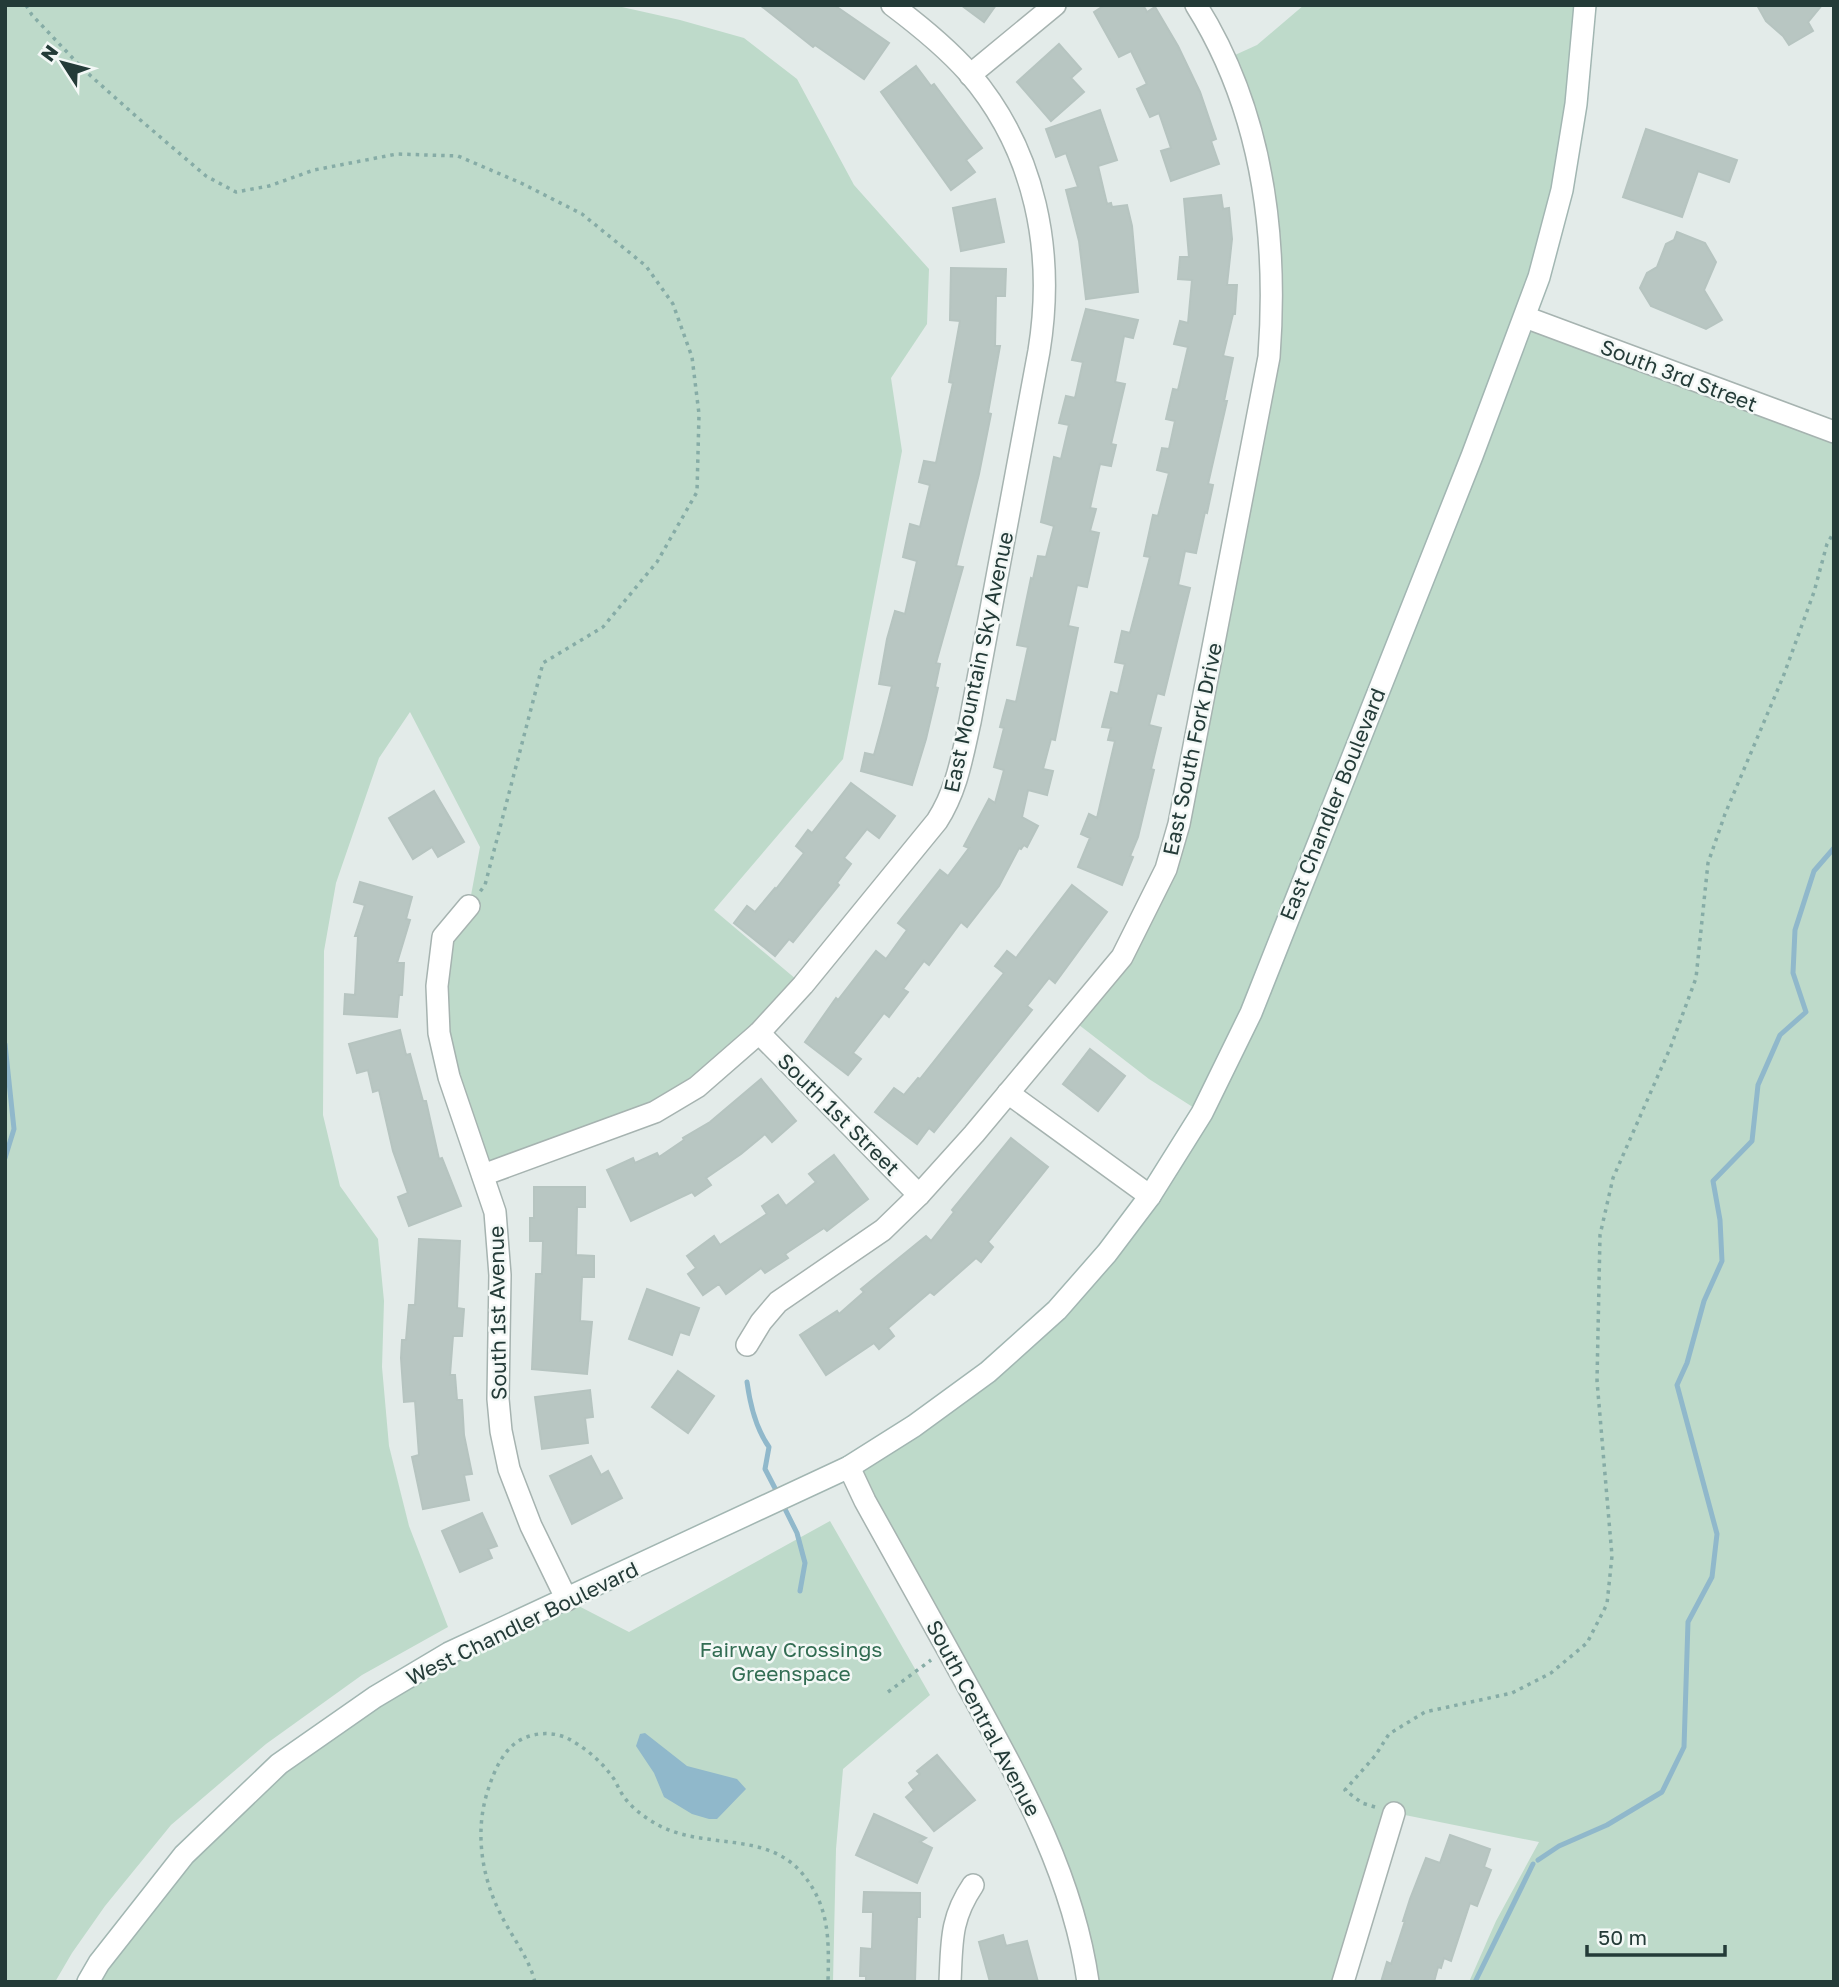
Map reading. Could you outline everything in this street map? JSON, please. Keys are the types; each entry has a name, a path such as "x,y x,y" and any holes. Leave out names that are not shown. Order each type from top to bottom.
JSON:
{"street":[{"name":"East Mountain Sky Avenue","path":"483,1175 655,1112 697,1087 759,1033 803,985 950,802 970,722 1046,311 1043,244 1036,206 1014,142 970,75 941,44 892,5"},
{"path":"970,75 1055,5"},
{"name":"East South Fork Drive","path":"747,1345 778,1302 883,1230 919,1195 1122,957 1166,869 1180,824 1269,357 1273,307 1271,249 1249,120 1224,60 1196,5"},
{"name":"East Chandler Boulevard","path":"849,1467 914,1426 998,1363 1057,1310 1107,1253 1150,1196 1202,1113 1251,1013 1525,317 1562,190 1576,104 1586,5"},
{"name":"South 3rd Street","path":"1525,317 1834,432"},
{"name":"South 1st Avenue","path":"469,906 443,937 437,986 439,1032 449,1077 495,1212 500,1248 497,1360 501,1431 518,1495 567,1600"},
{"name":"South 1st Street","path":"759,1033 919,1195"},
{"path":"1008,1093 1150,1196"},
{"name":"West Chandler Boulevard","path":"88,1982 99,1963 184,1855 279,1765 375,1696 449,1653 849,1467"},
{"name":"South Central Avenue","path":"849,1467 1024,1788 1054,1854 1072,1903 1084,1949 1088,1982"},
{"path":"1343,1982 1394,1813"},
{"path":"950,1982 953,1928 963,1900 973,1885"}],"path":[{"path":"26,5 32,15 83,69 206,176 236,192 269,186 314,170 397,155 458,156 582,214 646,266 673,304 692,357 699,414 697,492 657,562 603,627 543,663 485,885 469,906"},
{"path":"1394,1813 1362,1803 1345,1790 1375,1756 1389,1734 1425,1712 1513,1693 1551,1673 1587,1643 1607,1604 1612,1556 1597,1381 1600,1235 1613,1178 1671,1046 1696,978 1701,919 1713,850 1725,814 1783,677 1814,592 1827,544 1834,532"},
{"path":"888,1692 947,1649"},
{"path":"535,1982 500,1913 487,1879 479,1832 484,1802 506,1752 521,1738 543,1733 565,1737 585,1749 614,1778 623,1795 637,1811 658,1825 682,1835 710,1841 758,1845 780,1854 799,1869 815,1889 825,1913 829,1945 828,1982"}],"green space":[{"path":"5,5 613,5 744,38 797,79 854,185 929,269 927,324 891,378 902,451 843,759 714,910 803,985 697,1087 483,1175 449,1077 443,937 469,906 480,847 410,712 379,758 336,883 324,951 323,1115 340,1186 378,1239 384,1301 382,1367 389,1446 409,1526 448,1627 362,1675 266,1744 171,1825 105,1906 55,1982 5,1982"},
{"path":"1304,5 1585,5 1576,104 1525,317 1834,432 1834,1982 1469,1982 1496,1921 1539,1842 1395,1813 1343,1982 1088,1982 1072,1903 849,1467 1057,1310 1202,1113 1149,1079 1070,1018 1122,957 1166,869 1269,357 1271,249 1224,60 1257,45"},
{"name":"Fairway Crossings Greenspace","path":"830,1521 930,1695 843,1769 836,1849 833,1982 88,1982 184,1855 375,1697 567,1600 629,1632"}],"water":[{"path":"645,1733 687,1766 737,1779 746,1789 717,1819 692,1814 664,1797 654,1773 636,1746 640,1734"}],"building":[{"path":"760,5 834,5 889,43 864,79 815,45 813,47"},
{"path":"961,5 996,5 984,22"},
{"path":"1105,5 1143,5 1147,12 1155,7 1200,92 1216,139 1211,141 1219,164 1171,181 1161,151 1171,148 1159,113 1150,117 1137,89 1147,84 1131,51 1119,57 1094,12"},
{"path":"1757,5 1822,5 1808,22 1813,31 1789,45 1766,21"},
{"path":"1059,44 1081,69 1071,78 1084,92 1051,121 1017,82"},
{"path":"916,66 931,86 934,84 982,148 966,160 975,172 951,190 881,92"},
{"path":"1100,110 1117,160 1098,166 1107,204 1111,203 1112,207 1127,205 1132,226 1138,292 1086,299 1079,241 1066,190 1078,187 1066,153 1056,157 1046,129"},
{"path":"1646,129 1737,160 1729,182 1698,171 1682,217 1623,197"},
{"path":"1221,195 1223,209 1229,208 1232,239 1227,285 1237,285 1235,314 1223,356 1233,358 1224,401 1227,401 1208,484 1213,485 1196,553 1185,551 1178,585 1190,588 1164,695 1157,693 1149,725 1161,728 1151,769 1154,770 1138,837 1130,856 1133,857 1122,885 1078,867 1090,838 1081,834 1089,814 1097,818 1115,741 1108,740 1111,728 1102,727 1111,692 1118,694 1125,664 1115,662 1122,631 1130,633 1150,557 1144,556 1153,515 1158,516 1169,473 1157,470 1162,448 1169,449 1175,421 1166,419 1173,389 1178,390 1188,347 1174,344 1180,321 1188,323 1192,280 1178,279 1180,257 1189,257 1184,199"},
{"path":"995,199 1004,242 961,251 953,208"},
{"path":"1677,232 1705,243 1716,262 1704,290 1722,320 1706,329 1651,306 1640,288 1647,273 1657,267 1666,244 1674,240"},
{"path":"951,268 1006,269 1005,296 996,296 995,346 1000,346 988,413 991,414 979,474 956,566 963,567 936,663 940,664 935,687 938,688 912,785 861,771 865,753 874,755 892,686 879,684 887,639 895,611 905,614 917,561 903,557 910,524 920,527 930,485 919,482 924,461 936,463 953,383 949,382 960,321 950,320"},
{"path":"1086,309 1138,320 1133,338 1124,336 1115,382 1125,384 1111,444 1116,445 1111,466 1100,464 1090,508 1096,509 1090,531 1099,533 1087,587 1077,585 1068,626 1078,628 1055,740 1051,739 1043,769 1053,771 1047,795 1028,790 1022,817 1038,826 1027,847 1024,845 1019,848 999,886 967,927 961,922 929,965 924,961 903,989 908,992 889,1017 884,1013 853,1053 861,1059 848,1075 805,1042 836,998 838,1000 876,951 886,959 907,930 898,923 940,870 948,876 969,848 964,846 989,799 995,803 1004,770 994,767 1004,728 1000,727 1007,700 1016,702 1028,647 1017,645 1031,578 1033,579 1038,556 1046,557 1054,526 1041,522 1054,457 1061,459 1069,425 1059,423 1066,396 1075,398 1083,362 1072,360"},
{"path":"851,783 895,816 879,838 867,829 844,858 851,864 837,883 839,885 793,942 789,939 775,956 734,923 747,906 755,912 776,889 804,853 796,846 808,830 812,833"},
{"path":"434,791 464,842 438,857 432,847 413,859 389,818"},
{"path":"360,882 412,897 406,919 410,920 397,963 404,963 402,995 399,995 397,1017 344,1014 345,994 355,995 358,936 355,936 365,905 354,902"},
{"path":"1072,885 1107,912 1055,983 1049,978 1027,1006 1032,1010 934,1132 929,1128 917,1144 875,1112 894,1088 904,1095 918,1078 920,1079 1004,973 995,966 1007,951 1016,958"},
{"path":"400,1030 406,1055 410,1054 423,1101 426,1101 439,1159 442,1158 461,1206 409,1226 398,1197 408,1193 393,1151 379,1090 373,1092 368,1070 357,1073 349,1044"},
{"path":"1090,1049 1125,1076 1098,1111 1063,1084"},
{"path":"761,1079 796,1121 772,1142 765,1134 706,1178 711,1185 695,1196 692,1192 631,1221 607,1170 633,1158 635,1163 657,1153 659,1157 710,1122"},
{"path":"1011,1138 1048,1167 988,1242 993,1247 981,1262 976,1258 934,1295 930,1292 888,1328 894,1336 879,1349 874,1343 826,1375 800,1335 837,1311 839,1314 864,1292 861,1289 926,1236 931,1241 954,1212 952,1210"},
{"path":"834,1155 868,1199 827,1231 824,1228 785,1254 788,1258 765,1273 761,1268 726,1294 719,1284 703,1295 688,1274 696,1268 687,1256 714,1236 720,1245 767,1214 762,1206 778,1195 786,1206 816,1182 809,1174"},
{"path":"534,1187 585,1187 585,1207 577,1207 576,1255 594,1256 594,1277 582,1277 580,1321 592,1322 587,1374 532,1369 536,1274 542,1274 543,1241 530,1241 530,1218 534,1218"},
{"path":"419,1239 460,1241 457,1308 464,1309 462,1336 453,1336 450,1375 455,1375 457,1400 462,1400 464,1435 472,1474 464,1475 469,1500 423,1509 412,1457 419,1455 415,1401 404,1402 401,1358 402,1340 406,1340 409,1305 415,1305"},
{"path":"647,1289 699,1308 689,1335 680,1332 672,1355 629,1339"},
{"path":"678,1371 714,1396 688,1433 652,1407"},
{"path":"590,1390 593,1417 585,1418 588,1443 542,1449 535,1397"},
{"path":"591,1456 601,1475 608,1471 622,1498 572,1524 550,1476"},
{"path":"482,1513 497,1546 488,1549 492,1558 460,1572 442,1531"},
{"path":"937,1755 975,1800 934,1831 906,1797 914,1790 909,1783 920,1774 917,1771"},
{"path":"874,1814 926,1838 920,1842 932,1848 917,1883 856,1855"},
{"path":"1450,1835 1490,1849 1484,1867 1491,1870 1477,1906 1470,1903 1451,1961 1444,1958 1434,1982 1381,1982 1387,1962 1391,1964 1410,1899 1426,1858 1440,1863"},
{"path":"864,1892 920,1893 915,1982 866,1982 866,1976 860,1976 861,1948 872,1949 873,1912 863,1912"},
{"path":"1003,1935 1006,1946 1027,1941 1038,1982 990,1982 979,1942"}],"waterway":[{"path":"1538,1860 1559,1846 1607,1825 1662,1792 1684,1747 1688,1622 1712,1577 1717,1534 1677,1385 1687,1363 1704,1301 1722,1261 1720,1220 1713,1181 1752,1141 1758,1085 1780,1035 1806,1012 1793,973 1795,930 1814,871 1834,848"},
{"path":"5,1044 14,1129 5,1158"},
{"path":"747,1382 754,1416 769,1447 765,1469 778,1494"},
{"path":"782,1503 797,1533 805,1563 800,1591"},
{"path":"1475,1982 1533,1864"}]}
